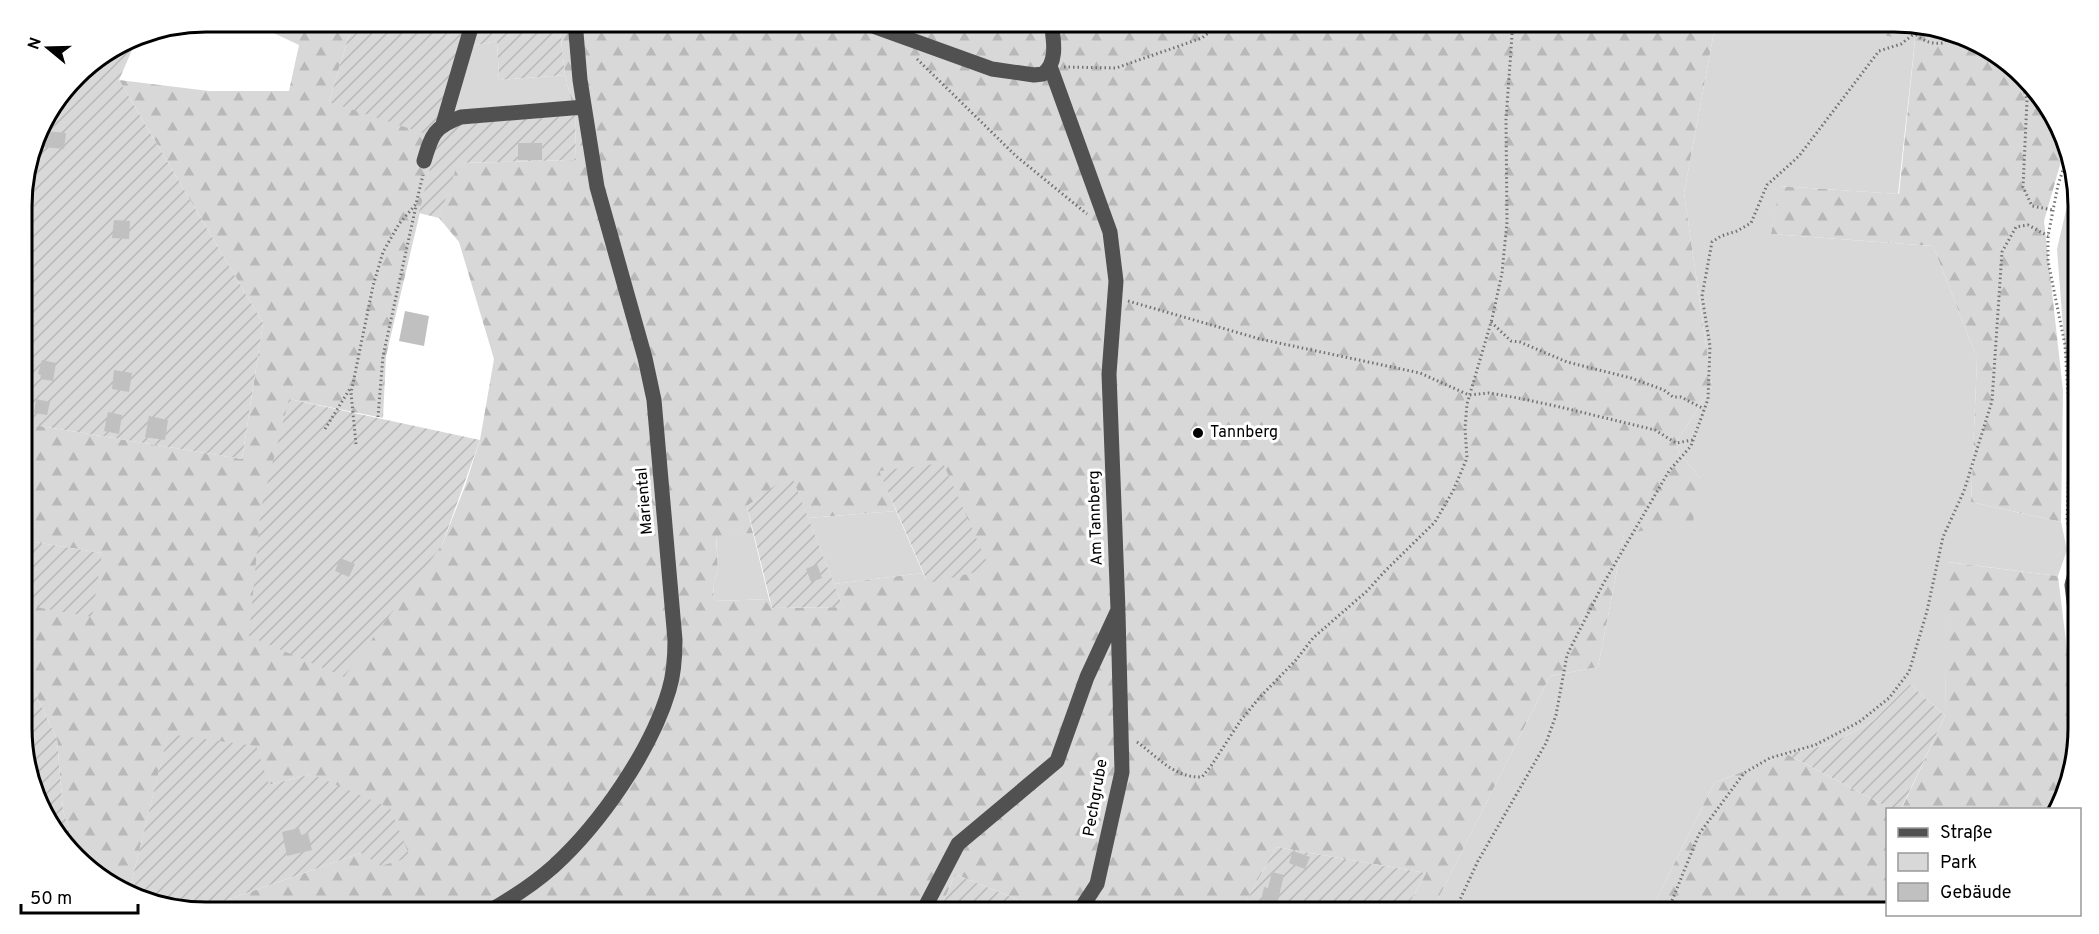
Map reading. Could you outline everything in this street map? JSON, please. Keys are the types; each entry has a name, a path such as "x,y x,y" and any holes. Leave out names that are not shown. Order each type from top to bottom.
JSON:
{"street":[{"path":"443,124 470,32"},
{"name":"Mariental","path":"504,902 553,867 608,806 643,750 669,691 674,666 675,640 654,400 645,358 597,187 580,80 576,32"},
{"path":"889,32 992,69 1034,75 1043,74 1050,66 1054,41 1053,32"},
{"name":"Am Tannberg","path":"928,902 958,844 1057,760 1087,677 1118,610 1108,374 1116,281 1110,232 1050,66"},
{"path":"424,161 436,129 461,117 584,107"},
{"name":"Pechgrube","path":"1085,902 1097,884 1122,772 1118,610"}],"path":[{"path":"1050,66 1116,68 1202,38 1209,32"},
{"path":"1121,730 1175,772 1190,777 1202,777 1241,720 1313,638 1368,591 1435,522 1453,491 1467,458 1465,428 1469,395 1491,322 1502,273 1508,222 1506,120 1512,32"},
{"path":"1459,902 1478,861 1546,743 1556,715 1568,655 1602,586 1669,471 1691,446 1708,399 1710,346 1702,296 1712,242 1751,222 1767,185 1799,156 1878,51 1901,44 1914,34 1933,44 1943,44 1946,40"},
{"path":"915,57 1009,150 1088,216"},
{"path":"2025,92 2027,100 2023,187 2032,206 2053,210"},
{"path":"378,417 383,356 422,181 424,161"},
{"path":"2063,169 2048,236 2048,261 2065,345 2067,373"},
{"path":"356,444 351,393 373,286 383,252 399,224 416,204"},
{"path":"1671,902 1699,834 1744,772 1770,758 1815,745 1859,722 1889,698 1909,672 1927,611 1943,537 1964,491 1992,401 2002,252 2016,227 2028,225 2048,236"},
{"path":"1114,297 1260,339 1420,373 1469,395 1489,393 1560,406 1655,430 1676,443 1693,440"},
{"path":"1491,322 1511,341 1520,342 1567,362 1631,378 1664,390 1673,398 1682,397 1704,409"},
{"path":"325,429 352,385"}],"green space":[{"path":"271,32 350,32 329,102 439,118 439,132 386,356 383,418 289,399 442,545 480,440 494,359 459,242 439,218 457,163 576,160 575,115 565,75 560,32 1714,32 1684,193 1712,386 1676,443 1680,454 1700,478 1693,522 1624,534 1598,667 1550,676 1437,902 1410,902 1426,873 1276,847 1246,902 1023,902 955,874 944,902 221,902 361,853 311,774 269,785 168,735 131,885 100,867 72,839 63,810 57,739 32,686 32,605 102,553 32,542 32,425 242,459 263,323 119,80 209,91 289,91 299,45","holes":["880,471 928,583 923,573 834,584 843,607 772,608 769,599 714,601 713,583 718,570 716,536 753,533 747,506 791,475 808,518 896,511"]},
{"path":"350,32 560,32 565,75 499,80 497,41 461,48 439,118 423,133 329,102"},
{"path":"1714,32 1868,32 1915,40 1898,194 1781,186 1771,234 1933,246 1977,358 1971,502 2061,522 2067,550 2058,576 1948,562 1945,716 1910,684 1873,721 1831,744 1787,754 1714,783 1655,902 1437,902 1550,676 1598,667 1624,534 1700,478 1680,454 1676,443 1712,386 1684,193"},
{"path":"1865,32 1916,33 1938,37 1960,45 1999,67 2032,100 2054,139 2062,160 2044,221 2063,390 2061,522 1971,502 1977,358 1933,246 1771,234 1780,186 1899,194 1915,41"},
{"path":"497,41 499,80 565,75 575,115 439,118 461,48"},
{"path":"133,47 119,80 263,323 242,459 32,425 32,194 37,161 49,129 67,100 91,75 129,49"},
{"path":"575,115 576,160 458,163 439,218 419,213 439,132 450,125"},
{"path":"2067,206 2067,379 2057,249"},
{"path":"289,399 480,440 442,545 344,677 249,636 261,508"},
{"path":"943,463 990,569 928,583 879,471"},
{"path":"791,474 843,607 772,608 747,506"},
{"path":"896,511 923,573 834,584 808,518"},
{"path":"753,533 769,599 714,601 713,583 718,570 716,535"},
{"path":"32,542 102,553 92,617 32,606"},
{"path":"1947,562 2058,576 2067,650 2067,740 2062,773 2048,808 1902,808 1945,716"},
{"path":"1910,684 1945,716 1901,808 1889,808 1787,754 1831,744 1873,721"},
{"path":"32,686 57,739 63,810 72,839 55,815 37,773 33,751"},
{"path":"168,734 256,746 269,785 311,774 390,808 410,857 381,866 361,853 221,902 178,900 149,893 131,885"},
{"path":"1787,754 1889,808 1886,808 1886,902 1655,902 1714,783"},
{"path":"1276,847 1426,873 1410,902 1246,902"},
{"path":"955,874 1023,902 944,902"}],"building":[{"path":"48,131 66,133 64,149 43,147"},
{"path":"518,143 542,143 542,160 518,160"},
{"path":"114,220 130,221 129,239 112,238"},
{"path":"405,311 429,316 424,346 399,341"},
{"path":"42,360 56,363 53,381 40,379 41,375 38,374"},
{"path":"114,370 132,373 129,392 112,389"},
{"path":"36,399 50,402 47,415 34,413"},
{"path":"108,412 122,415 119,434 104,431"},
{"path":"149,416 168,420 165,440 145,437"},
{"path":"340,558 355,564 349,577 335,571"},
{"path":"817,564 822,578 811,582 806,569"},
{"path":"299,828 301,835 308,833 312,850 287,856 282,832"},
{"path":"1293,851 1310,857 1305,869 1289,863"},
{"path":"1272,872 1284,875 1278,902 1261,902 1264,887 1268,888"}],"place":[{"name":"Tannberg","path":"1198,433"}]}
